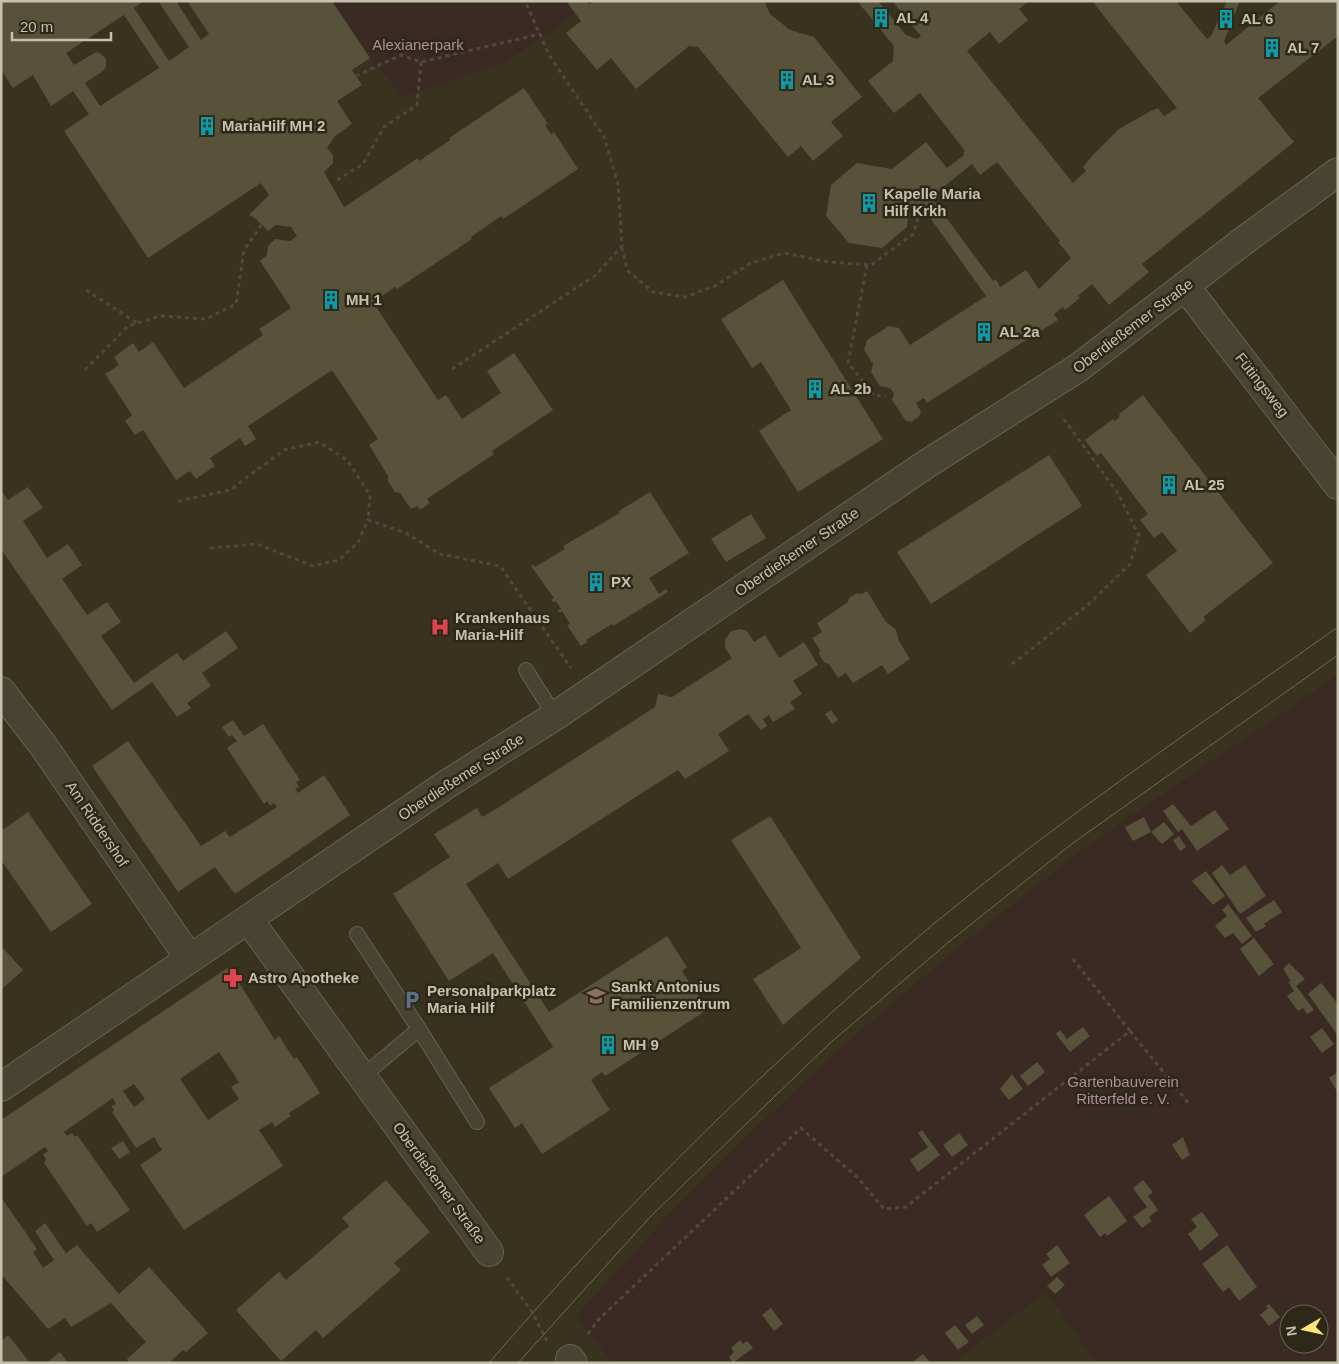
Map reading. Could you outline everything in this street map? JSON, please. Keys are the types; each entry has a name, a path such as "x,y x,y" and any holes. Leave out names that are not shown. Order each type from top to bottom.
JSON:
{"street":[{"name":"Oberdießemer Straße","path":"1,1087 448,784 589,694 928,463 1078,368 1338,172"},
{"name":"Fütingsweg","path":"1185,286 1338,485"},
{"name":"Am Riddershof","path":"1,691 42,744 190,959"},
{"name":"Oberdießemer Straße","path":"249,920 489,1252"}],"lane":[{"path":"526,670 555,716"},
{"path":"357,934 477,1122"},
{"path":"362,1077 419,1029"}],"path":[{"path":"525,1 549,55 604,137 618,184 622,246 627,270 653,292 685,297 715,286 749,264 784,253 829,262 871,264 914,234 920,212"},
{"path":"356,76 400,56 421,62 540,34"},
{"path":"337,180 363,164 384,127 417,105 421,62"},
{"path":"85,370 128,326 160,316 206,319 236,304 244,250 262,224"},
{"path":"452,369 596,275 622,246"},
{"path":"867,265 848,363 874,396 886,398"},
{"path":"86,290 138,323"},
{"path":"1012,664 1088,605 1130,564 1139,536 1119,495 1043,390"},
{"path":"178,501 230,490 284,450 318,442 348,460 370,495 368,520 358,542 339,560 313,566 256,544 210,548"},
{"path":"368,520 406,532 440,554 500,566 589,694"},
{"path":"1072,958 1190,1105"},
{"path":"489,1252 532,1312 542,1335 560,1355 571,1361 597,1321 801,1128 858,1178 884,1209 906,1207 1130,1030"}],"green space":[{"name":"Alexianerpark","path":"332,1 593,1 507,61 404,97 370,58"},
{"name":"Gartenbauverein Ritterfeld e. V.","path":"1338,675 1338,1363 1097,1363 1046,1291 953,1363 613,1363 576,1317 659,1225 746,1137 840,1049 954,951 1083,849"}],"building":[{"path":"1,1 144,1 134,8 169,61 189,47 158,1 176,1 201,40 209,34 187,1 332,1 370,58 352,70 362,85 337,101 352,124 335,136 327,148 333,155 333,163 324,172 344,207 418,158 419,161 450,140 449,138 524,88 548,124 545,125 551,134 554,132 578,169 503,219 501,216 471,237 472,239 397,289 395,287 373,302 438,400 446,395 462,419 501,393 487,371 514,353 553,410 492,451 494,454 427,499 430,503 420,510 417,506 411,509 400,493 395,492 388,481 388,476 369,445 378,439 332,370 248,426 256,439 245,446 240,438 210,458 215,466 196,479 190,471 176,480 143,430 135,435 125,421 132,415 105,374 119,365 114,357 133,343 139,352 153,342 184,388 263,335 259,329 291,308 260,261 267,255 268,246 275,239 290,241 297,236 291,227 276,225 268,231 249,215 269,195 261,183 148,258 64,131 89,114 73,91 51,106 33,75 13,88 1,70","holes":["124,15 159,68 100,106 85,83 103,71 106,67 106,59 96,52 74,65 66,53"]},
{"name":"AL 3","path":"566,1 587,1 589,4 593,1 764,1 770,14 790,30 814,37 862,97 831,122 843,136 813,161 801,146 788,157 698,47 689,46 636,89 611,58 597,70 566,33 581,21"},
{"path":"857,1 878,1 906,35 917,39 921,36 892,1 1029,1 1019,9 1028,20 999,44 990,32 967,51 1073,183 1086,171 1083,167 1092,156 1119,129 1158,108 1164,116 1177,108 1092,1 1176,1 1207,39 1211,36 1227,1 1240,1 1224,41 1226,45 1280,1 1338,1 1338,36 1258,98 1294,142 1142,264 1149,272 1109,305 1092,284 1078,296 1080,298 1065,310 1063,307 1054,314 1058,320 927,403 924,398 916,403 921,411 919,417 911,422 906,421 892,400 894,394 890,388 880,386 871,372 873,364 864,350 867,340 889,326 899,328 910,345 986,296 921,205 915,210 909,209 907,227 882,248 849,243 826,216 831,185 857,163 892,169 926,142 947,168 964,155 965,151 920,93 894,113 868,81 893,61 894,46","holes":["997,162 1060,241 1058,242 1071,258 1039,289 1026,270 1000,287 996,279 993,281 931,197 972,164 980,175"]},
{"name":"AL 2b","path":"783,280 883,439 798,492 759,431 791,410 761,362 752,368 721,319"},
{"name":"AL 25","path":"1143,395 1273,563 1203,617 1206,620 1190,633 1146,575 1177,551 1162,532 1154,538 1140,520 1148,514 1101,453 1097,456 1085,440 1113,419 1115,421 1120,416 1119,414"},
{"path":"1049,455 1082,506 931,604 897,552"},
{"path":"28,487 43,508 23,521 47,558 68,544 82,565 62,579 87,615 107,602 121,622 101,636 134,683 177,653 183,661 226,631 238,648 202,673 211,686 187,703 191,708 177,717 152,682 112,710 1,549 1,490 8,500"},
{"name":"PX","path":"650,492 689,553 649,578 659,594 666,589 668,592 613,626 612,624 586,640 587,642 581,646 567,625 570,624 562,611 560,613 558,610 561,609 556,601 553,602 551,600 554,598 531,566 535,567 565,549 563,546 620,513 619,511"},
{"path":"751,514 766,538 726,562 711,539"},
{"path":"867,591 886,622 896,630 899,641 910,659 888,674 882,665 853,683 846,673 838,678 829,664 824,662 819,654 820,650 812,638 822,632 817,623 848,602 849,598 857,593 862,594"},
{"path":"741,629 747,631 754,642 765,635 779,658 804,642 818,665 793,681 802,694 790,702 795,709 773,722 769,715 763,719 767,726 761,730 748,714 718,734 729,751 685,779 678,770 508,879 498,863 466,884 549,1012 667,936 687,967 682,971 707,1010 605,1076 602,1072 591,1080 610,1110 542,1154 522,1123 515,1128 489,1088 553,1047 493,953 449,981 393,894 450,857 434,834 477,808 482,817 496,809 655,707 658,694 672,697 732,658 725,648 725,640 731,631"},
{"path":"831,710 838,720 832,724 825,714"},
{"path":"233,720 244,736 263,724 300,780 296,782 299,787 295,789 298,793 324,775 350,815 235,894 215,867 178,892 92,766 128,741 201,846 225,831 230,837 277,807 274,803 270,806 267,801 264,804 227,748 237,741 232,735 229,737 222,727"},
{"path":"1173,804 1191,826 1215,810 1229,829 1197,851 1182,829 1178,832 1163,811"},
{"path":"28,812 92,904 51,932 1,860 1,831"},
{"path":"770,816 861,958 783,1025 753,979 801,948 731,840"},
{"path":"1144,817 1151,832 1133,841 1125,827"},
{"path":"1164,822 1174,834 1162,844 1151,832"},
{"path":"1179,836 1186,847 1180,851 1173,840"},
{"path":"1222,865 1230,875 1245,865 1266,896 1240,914 1212,873"},
{"path":"1206,871 1225,896 1213,905 1192,881"},
{"path":"1274,900 1282,912 1256,932 1246,918"},
{"path":"1228,904 1252,936 1242,944 1233,933 1225,938 1215,926 1227,916 1222,910"},
{"path":"1254,938 1274,964 1259,976 1240,949"},
{"path":"1,946 23,970 1,990"},
{"path":"1289,963 1305,979 1296,986 1314,1010 1307,1014 1303,1008 1298,1011 1287,996 1294,991 1288,982 1291,981 1283,969"},
{"path":"229,967 275,1040 279,1036 294,1059 297,1057 320,1093 289,1113 291,1116 275,1127 272,1122 259,1130 283,1166 184,1230 140,1165 162,1150 154,1137 136,1148 112,1112 114,1110 111,1106 116,1104 113,1098 64,1132 67,1136 72,1133 74,1136 78,1136 130,1210 97,1232 91,1223 87,1226 44,1163 46,1159 43,1155 48,1151 45,1147 1,1177 1,1120","holes":["219,1052 239,1082 231,1087 239,1099 208,1120 180,1079","134,1084 145,1099 134,1107 123,1091"]},
{"path":"1321,983 1338,1004 1338,1036 1308,994"},
{"path":"1083,1027 1090,1036 1070,1052 1056,1034 1060,1030 1067,1039"},
{"path":"1322,1028 1334,1044 1322,1053 1310,1037"},
{"path":"1037,1062 1045,1072 1028,1086 1020,1076"},
{"path":"1338,1072 1338,1093 1329,1078"},
{"path":"1012,1074 1023,1089 1009,1100 1000,1089"},
{"path":"922,1130 940,1155 918,1172 910,1160 928,1147 918,1133"},
{"path":"959,1133 968,1145 952,1157 943,1145"},
{"path":"1183,1137 1190,1155 1182,1160 1172,1145"},
{"path":"123,1141 130,1152 119,1159 111,1148"},
{"path":"386,1180 430,1232 394,1263 401,1270 323,1338 316,1330 281,1361 236,1310 279,1272 286,1280 349,1226 342,1218"},
{"path":"1143,1180 1153,1192 1148,1196 1158,1210 1149,1217 1152,1221 1142,1228 1133,1217 1147,1207 1133,1188"},
{"path":"1109,1196 1127,1221 1107,1236 1105,1233 1100,1237 1084,1215"},
{"path":"1,1197 37,1249 33,1252 43,1268 54,1260 35,1231 45,1223 66,1253 77,1245 119,1294 149,1267 208,1333 186,1352 183,1350 169,1363 130,1363 127,1359 146,1342 111,1303 71,1327 65,1318 48,1329 1,1274"},
{"path":"1202,1212 1219,1235 1200,1251 1188,1234 1197,1227 1191,1219"},
{"path":"1057,1245 1070,1263 1051,1277 1042,1265 1050,1259 1046,1254"},
{"path":"1227,1245 1257,1287 1239,1301 1229,1287 1223,1292 1202,1264"},
{"path":"1057,1277 1065,1285 1055,1294 1047,1286"},
{"path":"1269,1304 1279,1316 1269,1326 1260,1315 1268,1308 1266,1306"},
{"path":"771,1308 783,1324 774,1331 762,1315"},
{"path":"977,1316 984,1325 972,1334 965,1325"},
{"path":"955,1325 969,1342 958,1350 945,1333"},
{"path":"8,1335 30,1363 1,1363 1,1341"},
{"path":"740,1340 743,1344 747,1341 753,1348 733,1363 729,1357 734,1352 731,1348"},
{"path":"60,1352 68,1363 46,1363"},
{"path":"923,1354 931,1363 911,1363"}],"tram line":[{"path":"489,1363 648,1189 760,1079 876,973 984,883 1084,807 1338,627"},
{"path":"518,1363 650,1217 830,1043 950,941 1073,843 1338,655"}],"place":[{"name":"AL 4","path":"881,18"},
{"name":"AL 6","path":"1226,19"},
{"name":"AL 7","path":"1272,48"},
{"name":"AL 3","path":"787,80"},
{"name":"MariaHilf MH 2","path":"207,126"},
{"name":"Kapelle Maria Hilf Krkh","path":"869,203"},
{"name":"MH 1","path":"331,300"},
{"name":"AL 2a","path":"984,332"},
{"name":"AL 2b","path":"815,389"},
{"name":"AL 25","path":"1169,485"},
{"name":"PX","path":"596,582"},
{"name":"Krankenhaus Maria-Hilf","path":"440,627"},
{"name":"Astro Apotheke","path":"233,978"},
{"name":"Sankt Antonius Familienzentrum","path":"596,996"},
{"name":"Personalparkplatz Maria Hilf","path":"412,1000"},
{"name":"MH 9","path":"608,1045"}]}
